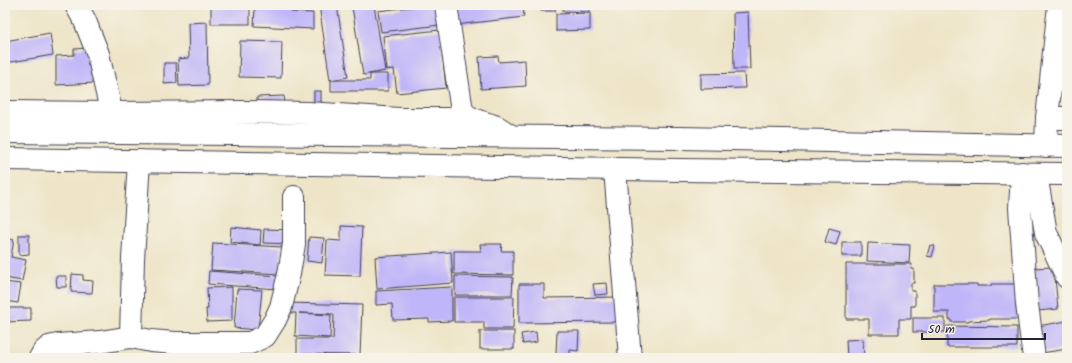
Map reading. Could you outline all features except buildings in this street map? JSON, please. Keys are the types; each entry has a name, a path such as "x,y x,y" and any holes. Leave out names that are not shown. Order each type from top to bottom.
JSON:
{"main road":[{"path":"76,5 85,22 98,54 113,123"},
{"path":"446,5 462,111 466,116 496,127 511,136"},
{"path":"5,112 113,123 511,136 1056,146 1059,5"},
{"path":"5,132 243,112 308,113 399,119 473,119"},
{"path":"5,159 615,169 1067,174"},
{"path":"131,337 133,260 139,161"},
{"path":"615,169 630,358"},
{"path":"1029,174 1046,233 1062,254 1067,277"},
{"path":"1029,174 1020,208 1027,304 1034,358"},
{"path":"40,358 44,351 49,347 100,342 131,337 151,341 176,350 250,350 265,336 281,307 294,244 294,197"}]}
